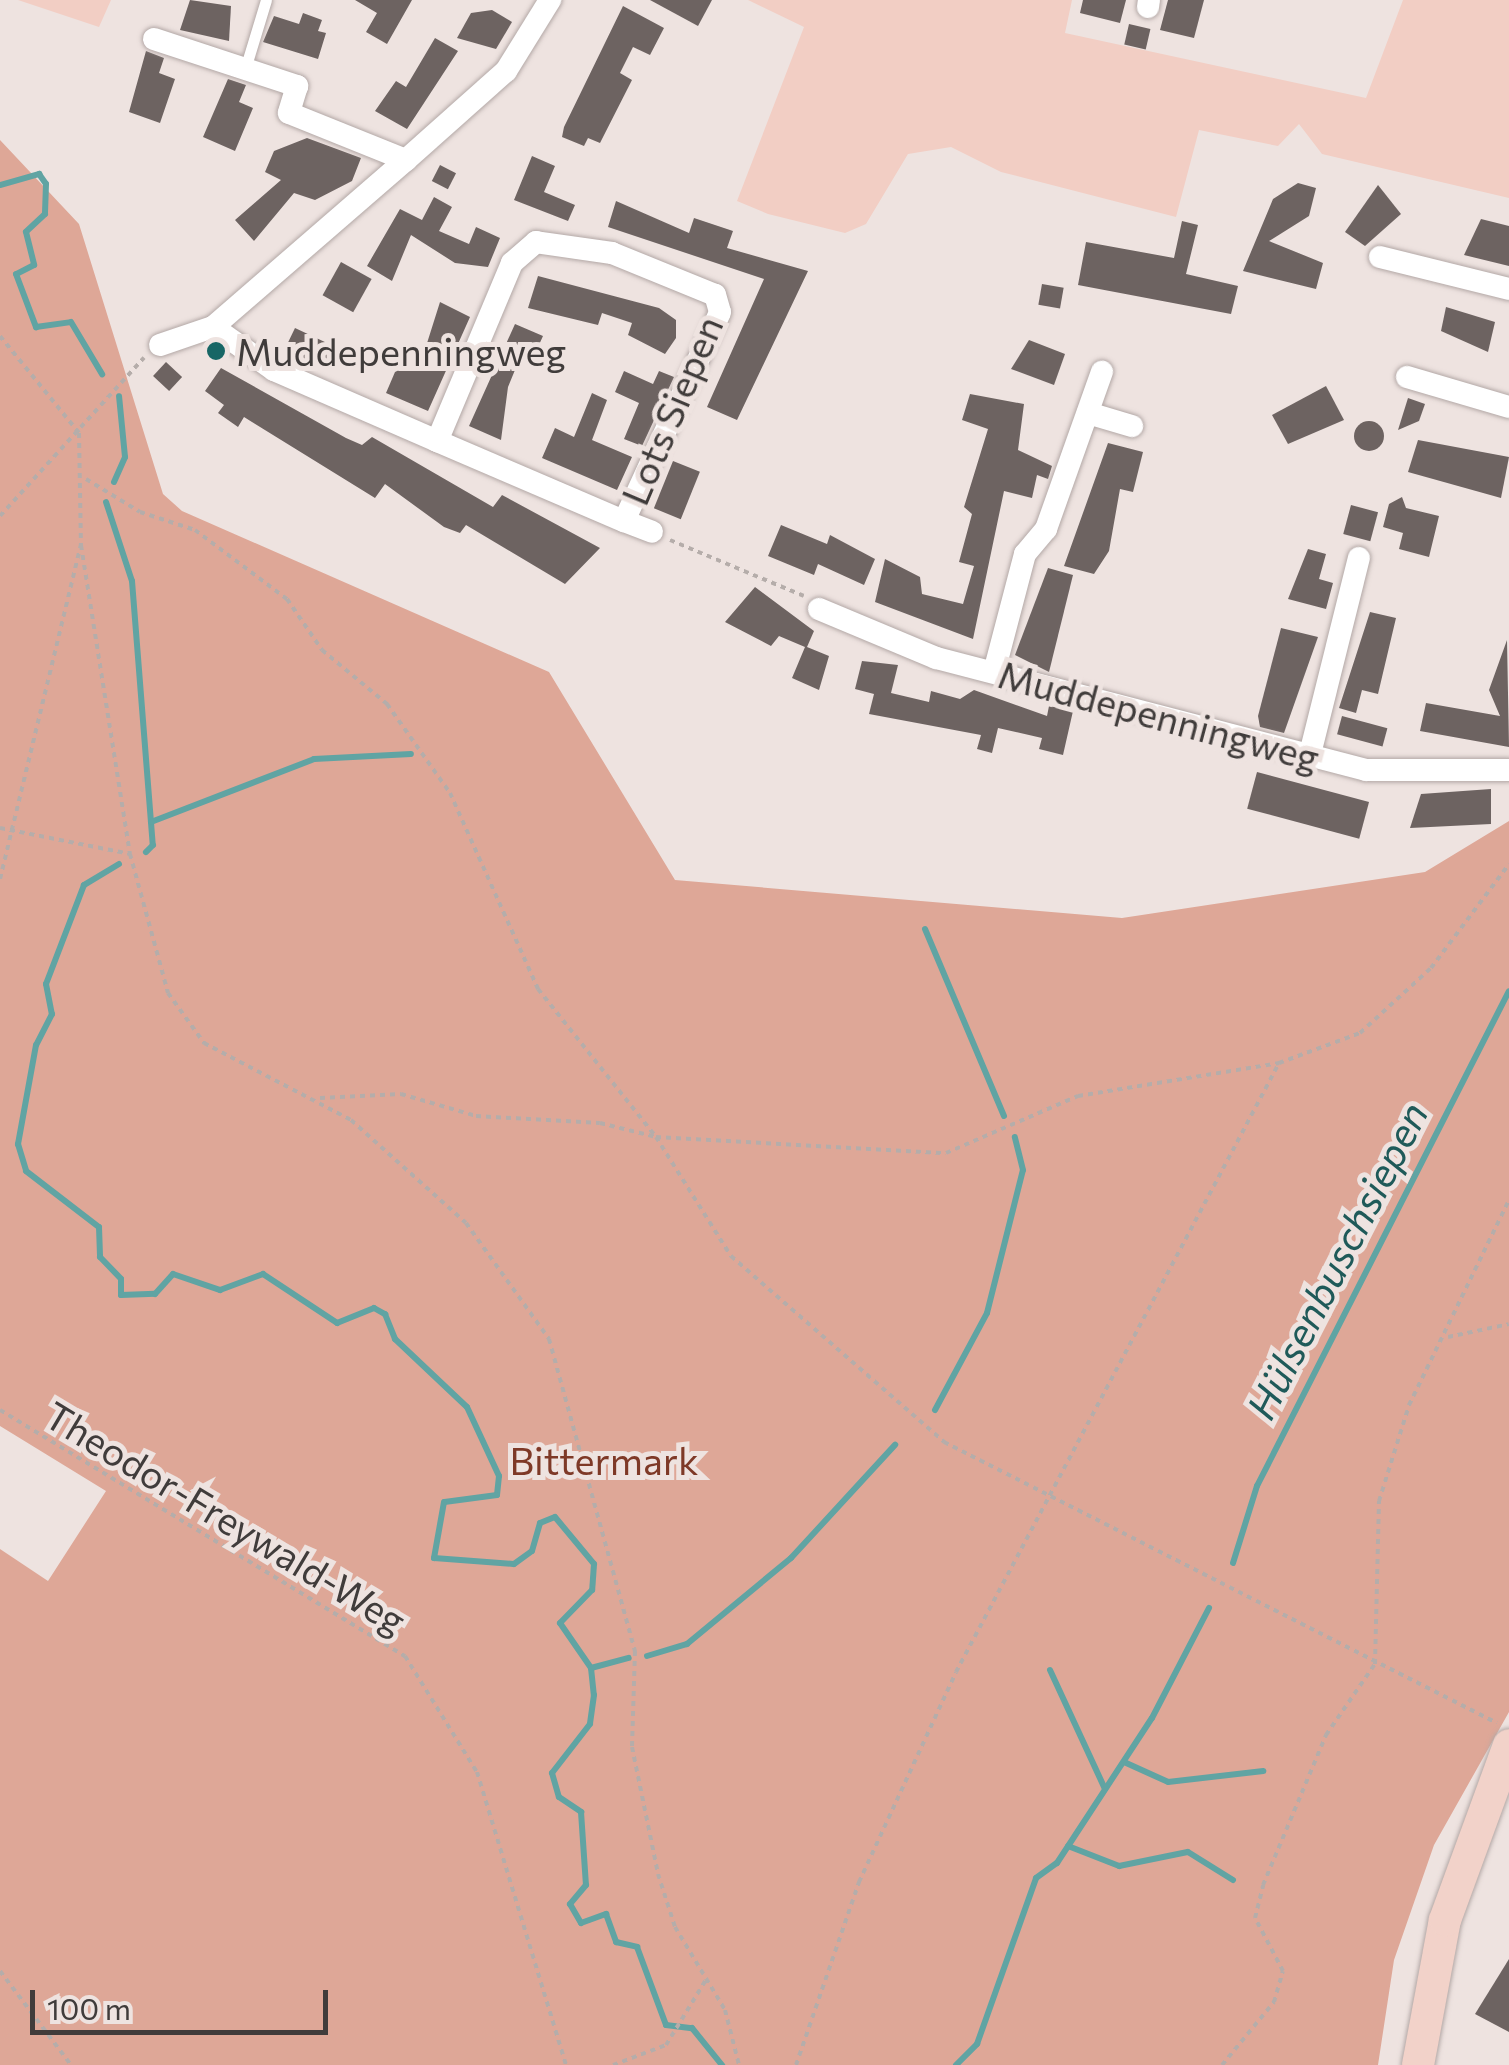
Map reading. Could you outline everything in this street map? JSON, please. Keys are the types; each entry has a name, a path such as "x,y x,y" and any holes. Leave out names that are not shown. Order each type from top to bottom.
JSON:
{"main road":[{"path":"1418,2065 1445,1920 1502,1780 1506,1735"}],"street":[{"path":"160,345 213,327 506,71 541,2"},
{"path":"154,39 298,86 289,113 406,160"},
{"name":"Lots Siepen","path":"437,441 522,249 548,242 612,253 702,284 720,312 624,521"},
{"path":"1380,258 1509,288"},
{"name":"Lots Siepen","path":"213,327 274,370 652,532"},
{"path":"994,672 1026,554 1046,529 1102,372"},
{"path":"1406,376 1508,403"},
{"path":"1088,412 1132,426"},
{"path":"1310,754 1359,558"},
{"name":"Muddepenningweg","path":"819,609 994,672 1366,770 1509,770"}],"lane":[{"path":"244,68 266,0"}],"path":[{"path":"0,336 80,433 86,479 82,545 17,828 0,879"},
{"path":"0,516 80,433 106,389 160,345"},
{"path":"86,479 195,530 287,599 322,650 387,704 450,793 538,990 656,1137 731,1256 944,1442 1050,1501 1375,1664 1506,1735"},
{"path":"652,532 819,609"},
{"path":"82,545 130,854 168,994 184,1021 228,1058 320,1098 466,1223 549,1338 635,1651 632,1747 658,1874 707,1978 739,2065"},
{"path":"0,828 17,828 130,854"},
{"path":"320,1098 400,1094 476,1116 600,1123 656,1137 946,1153 1078,1096 1278,1064 1360,1034 1431,968 1509,864"},
{"path":"796,2065 859,1882 956,1672 1050,1501 1278,1064"},
{"path":"1222,2065 1274,2002 1283,1970 1255,1918 1263,1885 1326,1735 1375,1664 1380,1502 1409,1405 1448,1337 1509,1200"},
{"path":"1448,1337 1509,1324"},
{"name":"Theodor-Freywald-Weg","path":"0,1410 404,1656 477,1772 566,2065"},
{"path":"0,1971 70,2065"},
{"path":"613,2065 672,2034 707,1978"}],"shaded area":[{"path":"18,0 111,0 99,27"},
{"path":"748,0 1072,0 1065,33 1366,98 1403,0 1509,0 1509,198 1322,154 1299,124 1278,146 1199,130 1176,217 1001,172 951,147 908,154 866,224 845,233 768,214 737,201 804,27"}],"green space":[{"name":"Bittermark","path":"0,140 79,224 163,494 182,511 549,672 675,880 1122,918 1425,872 1509,821 1509,1712 1434,1845 1394,1960 1378,2065 0,2065 0,1549 48,1581 106,1491 0,1426"}],"building":[{"path":"190,0 231,6 229,41 180,30"},
{"path":"355,0 412,0 387,44 366,32 377,13"},
{"path":"650,0 712,0 698,26"},
{"path":"1083,0 1126,0 1120,23 1080,13"},
{"path":"1168,0 1204,0 1194,38 1160,30"},
{"path":"623,6 664,28 650,55 633,47 620,73 632,80 600,143 588,138 584,146 562,137 564,127"},
{"path":"492,10 512,22 496,49 457,38 471,13"},
{"path":"303,13 322,20 318,31 326,33 318,59 263,42 274,16 299,24"},
{"path":"1129,24 1150,29 1146,49 1124,44"},
{"path":"435,38 458,51 407,129 375,111 396,81 406,87"},
{"path":"146,51 164,58 159,73 175,79 160,123 129,112"},
{"path":"228,79 246,85 239,102 253,108 235,151 203,137"},
{"path":"307,138 361,158 352,181 315,200 294,193 254,241 235,220 281,180 265,172 274,151"},
{"path":"532,156 555,166 544,192 575,205 568,221 514,200"},
{"path":"440,165 456,173 448,189 432,181"},
{"path":"1298,183 1316,188 1309,216 1269,241 1323,263 1316,289 1243,271 1273,199"},
{"path":"1378,185 1401,214 1365,246 1345,232"},
{"path":"434,197 452,207 439,231 469,244 476,227 500,238 488,267 455,263 411,235 392,281 367,266 400,209 422,220"},
{"path":"616,201 689,233 694,218 733,231 727,248 808,271 737,420 707,407 764,279 608,227"},
{"path":"1481,219 1509,226 1509,266 1464,255"},
{"path":"1182,221 1198,225 1186,274 1238,286 1231,314 1078,285 1086,242 1174,258"},
{"path":"341,262 372,279 353,312 323,295"},
{"path":"538,276 659,308 676,320 676,338 665,354 628,335 632,323 602,313 598,325 528,308"},
{"path":"1042,284 1064,288 1060,309 1038,305"},
{"path":"440,302 470,317 428,411 386,393 395,372 422,359"},
{"path":"1446,307 1495,322 1488,352 1441,331"},
{"path":"515,324 543,336 533,358 522,353 508,387 501,440 469,426"},
{"path":"295,328 344,351 337,366 313,355 307,368 281,357"},
{"path":"1029,340 1065,354 1054,385 1011,369"},
{"path":"166,362 182,377 169,391 153,376"},
{"path":"221,368 346,438 362,445 372,437 493,507 502,495 600,548 565,584 466,525 460,533 444,527 385,484 375,498 244,417 238,427 218,413 224,405 205,391"},
{"path":"624,371 653,384 659,371 674,377 642,446 624,439 639,403 615,392"},
{"path":"1326,386 1344,420 1288,444 1272,415"},
{"path":"592,393 607,400 592,440 632,457 617,490 542,458 555,428 574,437"},
{"path":"970,394 1024,404 1018,450 1052,466 1048,479 1037,475 1032,498 1004,491 973,639 875,602 885,559 920,577 922,594 963,604 974,566 959,562 972,514 964,507 988,429 962,420"},
{"path":"1408,398 1425,404 1419,421 1398,430"},
{"path":"1369,421 1380,425 1384,436 1380,447 1369,451 1358,447 1354,436 1358,425"},
{"path":"1418,440 1509,457 1501,498 1408,472"},
{"path":"1108,443 1143,452 1133,492 1120,489 1109,551 1094,574 1064,566"},
{"path":"673,461 700,472 681,519 654,508"},
{"path":"1402,497 1406,508 1439,516 1429,557 1399,549 1403,533 1383,527 1389,504"},
{"path":"1351,505 1378,512 1370,541 1343,534"},
{"path":"781,525 827,544 830,535 875,559 864,585 818,564 814,575 768,556"},
{"path":"1308,549 1326,554 1319,579 1333,583 1326,609 1288,599"},
{"path":"1048,568 1073,575 1049,672 1015,655"},
{"path":"755,587 814,631 807,647 829,656 819,690 792,678 805,647 779,636 771,646 725,622"},
{"path":"1370,612 1396,618 1378,694 1362,690 1356,713 1339,708"},
{"path":"1281,628 1318,637 1284,733 1260,727 1258,716"},
{"path":"1507,640 1509,747 1420,731 1426,703 1500,716 1489,690"},
{"path":"862,661 898,665 891,693 929,702 931,691 960,699 974,690 1047,716 1049,706 1073,711 1063,755 1039,749 1042,738 998,728 992,753 977,749 981,735 869,714 874,694 855,689"},
{"path":"1342,716 1387,728 1382,747 1337,734"},
{"path":"1257,772 1369,802 1359,839 1247,809"},
{"path":"1491,789 1491,824 1410,828 1421,794"},
{"path":"1509,1959 1509,2032 1475,2014"}],"waterway":[{"path":"0,185 39,174 46,184 45,214 26,232 34,265 16,274 36,327 71,322 102,374"},
{"path":"114,482 125,457 119,396"},
{"path":"106,502 132,581 153,845 146,852"},
{"path":"151,822 314,759 411,754"},
{"path":"119,864 84,885 46,984 52,1014 36,1045 18,1144 26,1171 99,1227 100,1257 121,1279 121,1295 155,1294 173,1274 220,1290 263,1274 337,1323 374,1308 385,1314 395,1339 467,1407 499,1476 497,1495 444,1502 434,1558 514,1564 532,1551 540,1523 555,1517 594,1564 592,1590 560,1623 591,1668 594,1695 590,1724 552,1773 559,1797 581,1812 586,1885 570,1904 581,1923 606,1914 616,1942 637,1947 666,2025 692,2028 722,2065"},
{"path":"925,929 1004,1116"},
{"name":"Hülsenbuschsiepen","path":"1233,1563 1257,1486 1509,991"},
{"path":"935,1410 987,1313 1023,1170 1015,1137"},
{"path":"647,1656 687,1644 791,1558 895,1445"},
{"name":"Hülsenbuschsiepen","path":"956,2065 977,2044 1036,1878 1057,1863 1152,1718 1209,1608"},
{"path":"591,1668 629,1658"},
{"path":"1050,1670 1105,1789"},
{"path":"1124,1762 1168,1782 1263,1771"},
{"path":"1068,1846 1119,1866 1188,1852 1233,1880"}],"place":[{"name":"Muddepenningweg","path":"216,351"}]}
